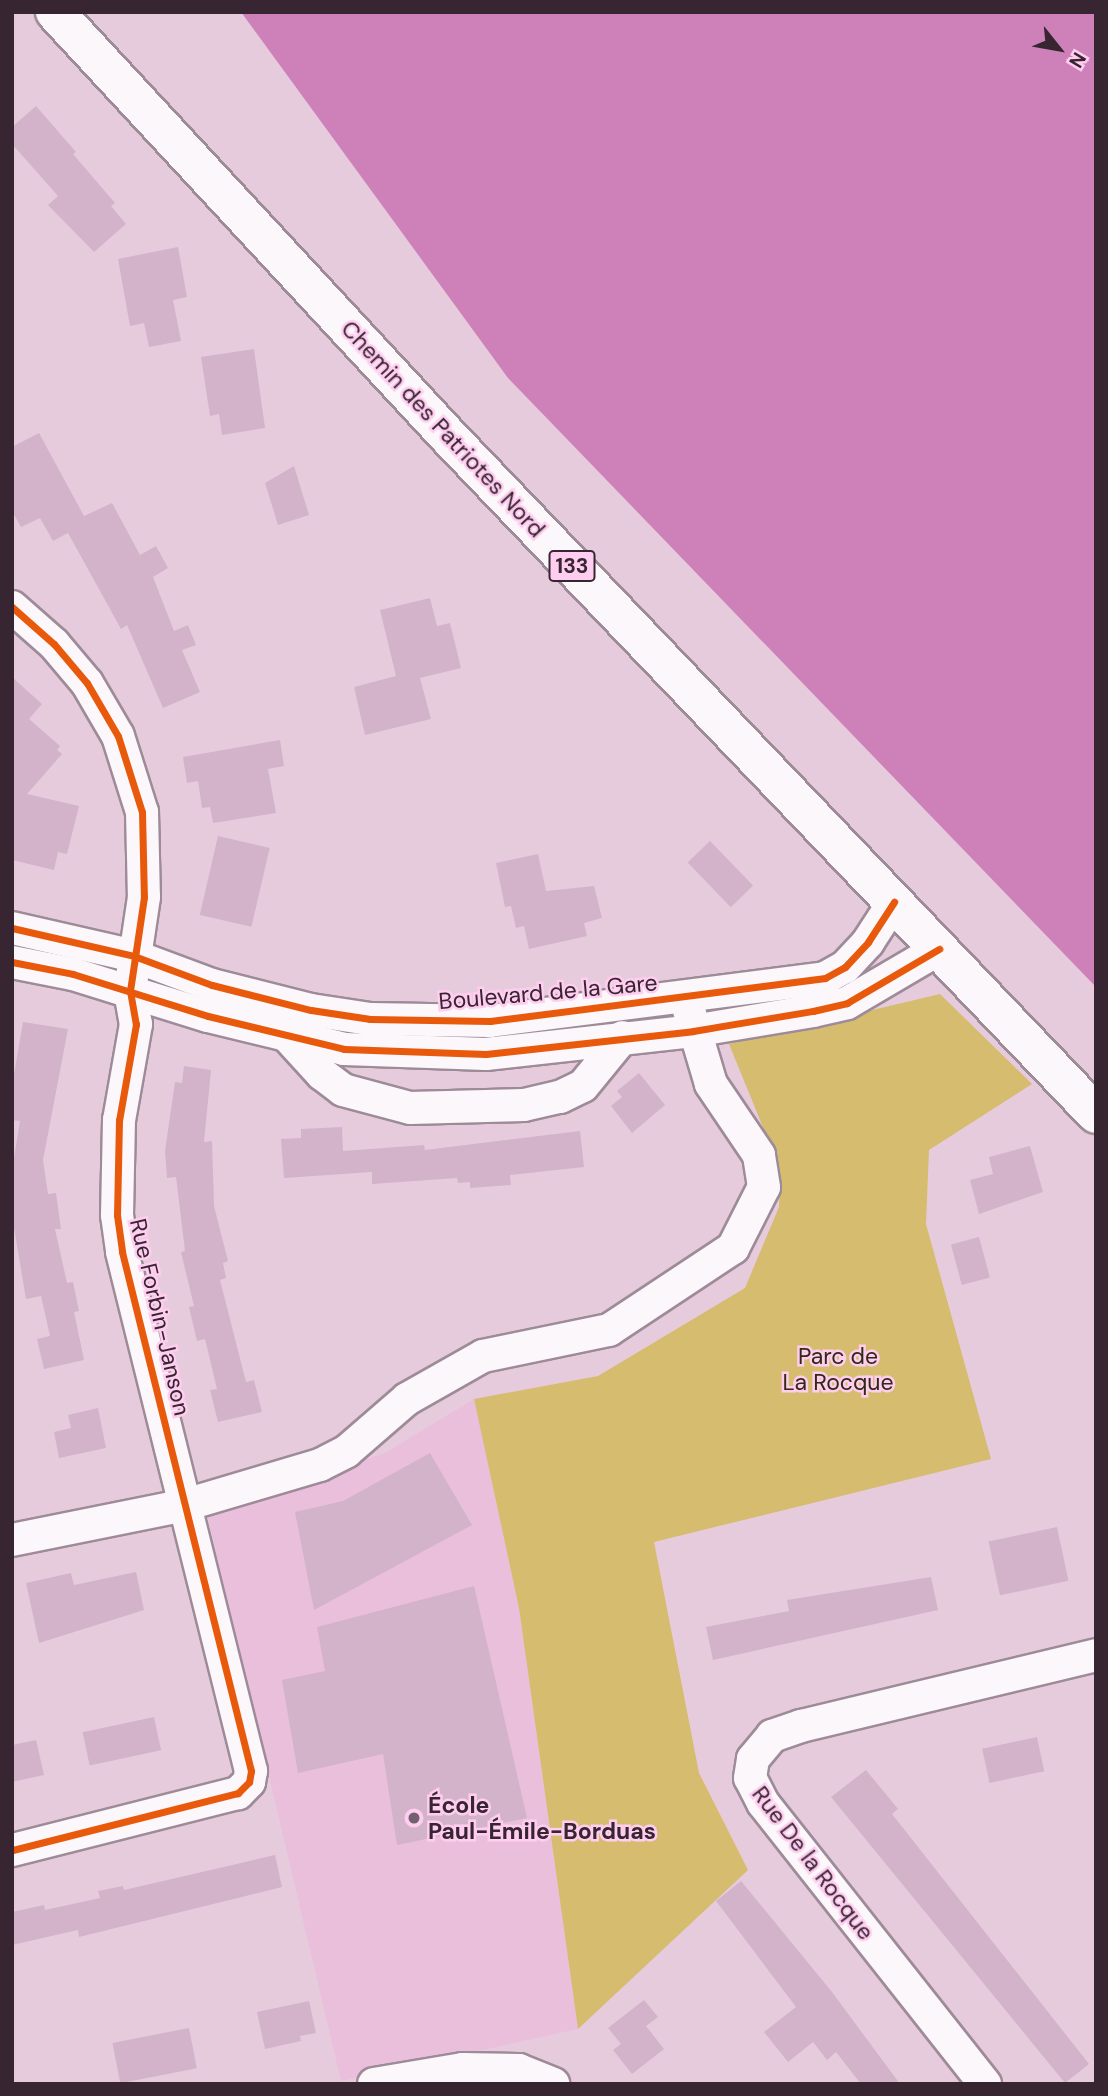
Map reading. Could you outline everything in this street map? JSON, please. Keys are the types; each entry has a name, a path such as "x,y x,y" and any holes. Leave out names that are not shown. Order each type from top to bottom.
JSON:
{"main road":[{"name":"Chemin des Patriotes Nord","path":"55,12 447,435 1096,1114"}],"street":[{"name":"Rue Forbin-Janson","path":"12,607 54,644 87,683 118,736 142,811 146,855 130,991 136,1024 119,1120 117,1215 251,1771 249,1782 238,1793 12,1850"},
{"name":"Boulevard de la Gare","path":"12,928 134,956 212,985 311,1010 370,1019 490,1021 825,978 845,967 868,942 894,902"},
{"path":"12,962 130,991 289,1038 344,1049 423,1054 554,1048 623,1037 693,1031 847,1003 939,949"},
{"path":"12,1540 185,1505 320,1465 347,1451 407,1399 483,1356 609,1330 733,1248 764,1187 759,1155 711,1084 685,998"},
{"path":"289,1038 321,1074 343,1090 410,1108 524,1105 560,1097 583,1086 623,1037"},
{"name":"Rue De la Rocque","path":"985,2084 763,1803 750,1778 753,1759 772,1736 801,1726 1096,1655"},
{"path":"374,2084 463,2069 519,2070 553,2084"}],"shaded area":[{"path":"241,12 1096,12 1096,987 508,378"},
{"name":"École Paul-Émile-Borduas","path":"474,1399 519,1608 578,2029 341,2081 206,1510 385,1453"}],"green space":[{"name":"Parc de La Rocque","path":"940,994 1032,1084 929,1150 926,1224 991,1459 654,1542 699,1773 748,1870 578,2029 519,1608 474,1399 598,1376 745,1288 779,1207 780,1169 729,1044"}],"building":[{"path":"36,106 115,203 111,206 126,224 94,252 48,205 58,196 12,144 12,127"},
{"path":"178,247 187,297 173,300 181,341 149,347 144,323 130,326 118,259"},
{"path":"254,349 265,428 222,435 219,414 210,416 201,357"},
{"path":"39,433 84,516 112,503 140,555 156,546 168,568 153,577 174,631 188,625 196,645 182,650 200,692 163,708 127,625 121,629 68,533 53,541 40,518 21,527 12,511 12,447"},
{"path":"294,466 309,515 278,525 265,483"},
{"path":"430,598 437,626 450,623 461,668 420,678 431,719 365,735 354,687 396,676 380,610"},
{"path":"12,677 42,704 29,719 60,746 57,750 62,754 27,794 79,806 67,854 58,852 54,870 12,860"},
{"path":"280,740 284,766 268,769 276,813 213,823 210,807 202,808 198,781 187,783 183,757"},
{"path":"218,836 270,848 251,927 200,915"},
{"path":"710,841 753,886 731,907 688,863"},
{"path":"538,854 546,891 594,886 602,918 584,923 587,936 529,949 524,926 516,928 511,906 505,907 496,863"},
{"path":"23,1022 68,1029 43,1160 48,1194 56,1193 61,1229 55,1229 67,1283 73,1282 79,1311 74,1312 84,1360 44,1369 37,1339 50,1336 41,1296 26,1299 12,1216 12,1170 20,1121 12,1120 12,1086"},
{"path":"184,1066 211,1070 204,1142 212,1141 214,1206 228,1261 223,1263 226,1278 220,1280 246,1382 254,1380 262,1412 218,1422 210,1390 217,1389 205,1339 197,1341 189,1307 194,1306 181,1252 185,1251 176,1177 167,1178 165,1151 175,1082 182,1083"},
{"path":"639,1073 665,1105 632,1133 611,1106 622,1097 617,1091"},
{"path":"342,1127 343,1151 424,1145 425,1150 580,1131 584,1167 510,1175 511,1185 470,1188 470,1182 458,1183 457,1178 372,1184 372,1172 284,1178 281,1139 301,1138 301,1129"},
{"path":"1030,1146 1043,1192 979,1214 970,1180 993,1174 989,1157"},
{"path":"979,1237 990,1278 962,1285 951,1245"},
{"path":"98,1408 106,1448 59,1458 54,1432 71,1428 68,1415"},
{"path":"430,1453 472,1525 314,1610 295,1512 343,1501"},
{"path":"1057,1527 1068,1581 1000,1595 989,1542"},
{"path":"136,1572 144,1610 39,1643 26,1583 71,1573 74,1585"},
{"path":"931,1577 938,1610 713,1660 706,1627 789,1611 787,1600"},
{"path":"474,1586 527,1818 397,1845 383,1754 298,1773 282,1680 325,1671 317,1627"},
{"path":"154,1717 161,1750 90,1765 83,1732"},
{"path":"1037,1737 1044,1771 990,1783 982,1749"},
{"path":"36,1740 44,1775 12,1782 12,1745"},
{"path":"866,1770 898,1809 892,1814 1089,2064 1065,2083 831,1797"},
{"path":"275,1855 282,1887 79,1937 78,1930 12,1945 12,1912 44,1905 45,1910 100,1898 98,1891 123,1886 124,1890"},
{"path":"741,1881 832,1992 900,2084 861,2084 836,2052 827,2060 813,2042 788,2062 764,2032 796,2007 716,1901"},
{"path":"644,2000 658,2017 646,2026 664,2049 632,2074 613,2050 621,2044 608,2028"},
{"path":"309,2001 316,2033 300,2036 301,2041 265,2049 257,2012"},
{"path":"189,2028 197,2068 120,2083 112,2043"}],"cycle path":[{"path":"12,607 54,644 87,683 118,736 142,812 144,897 130,991 136,1024 119,1120 117,1215 122,1252 251,1771 249,1782 238,1793 12,1850"},
{"path":"12,928 134,956 212,985 311,1010 370,1019 490,1021 825,978 845,967 868,942 894,902"},
{"path":"12,962 73,974 208,1016 344,1049 486,1054 693,1031 813,1011 847,1003 939,949"}],"place":[{"name":"École Paul-Émile-Borduas","path":"414,1818"}]}
